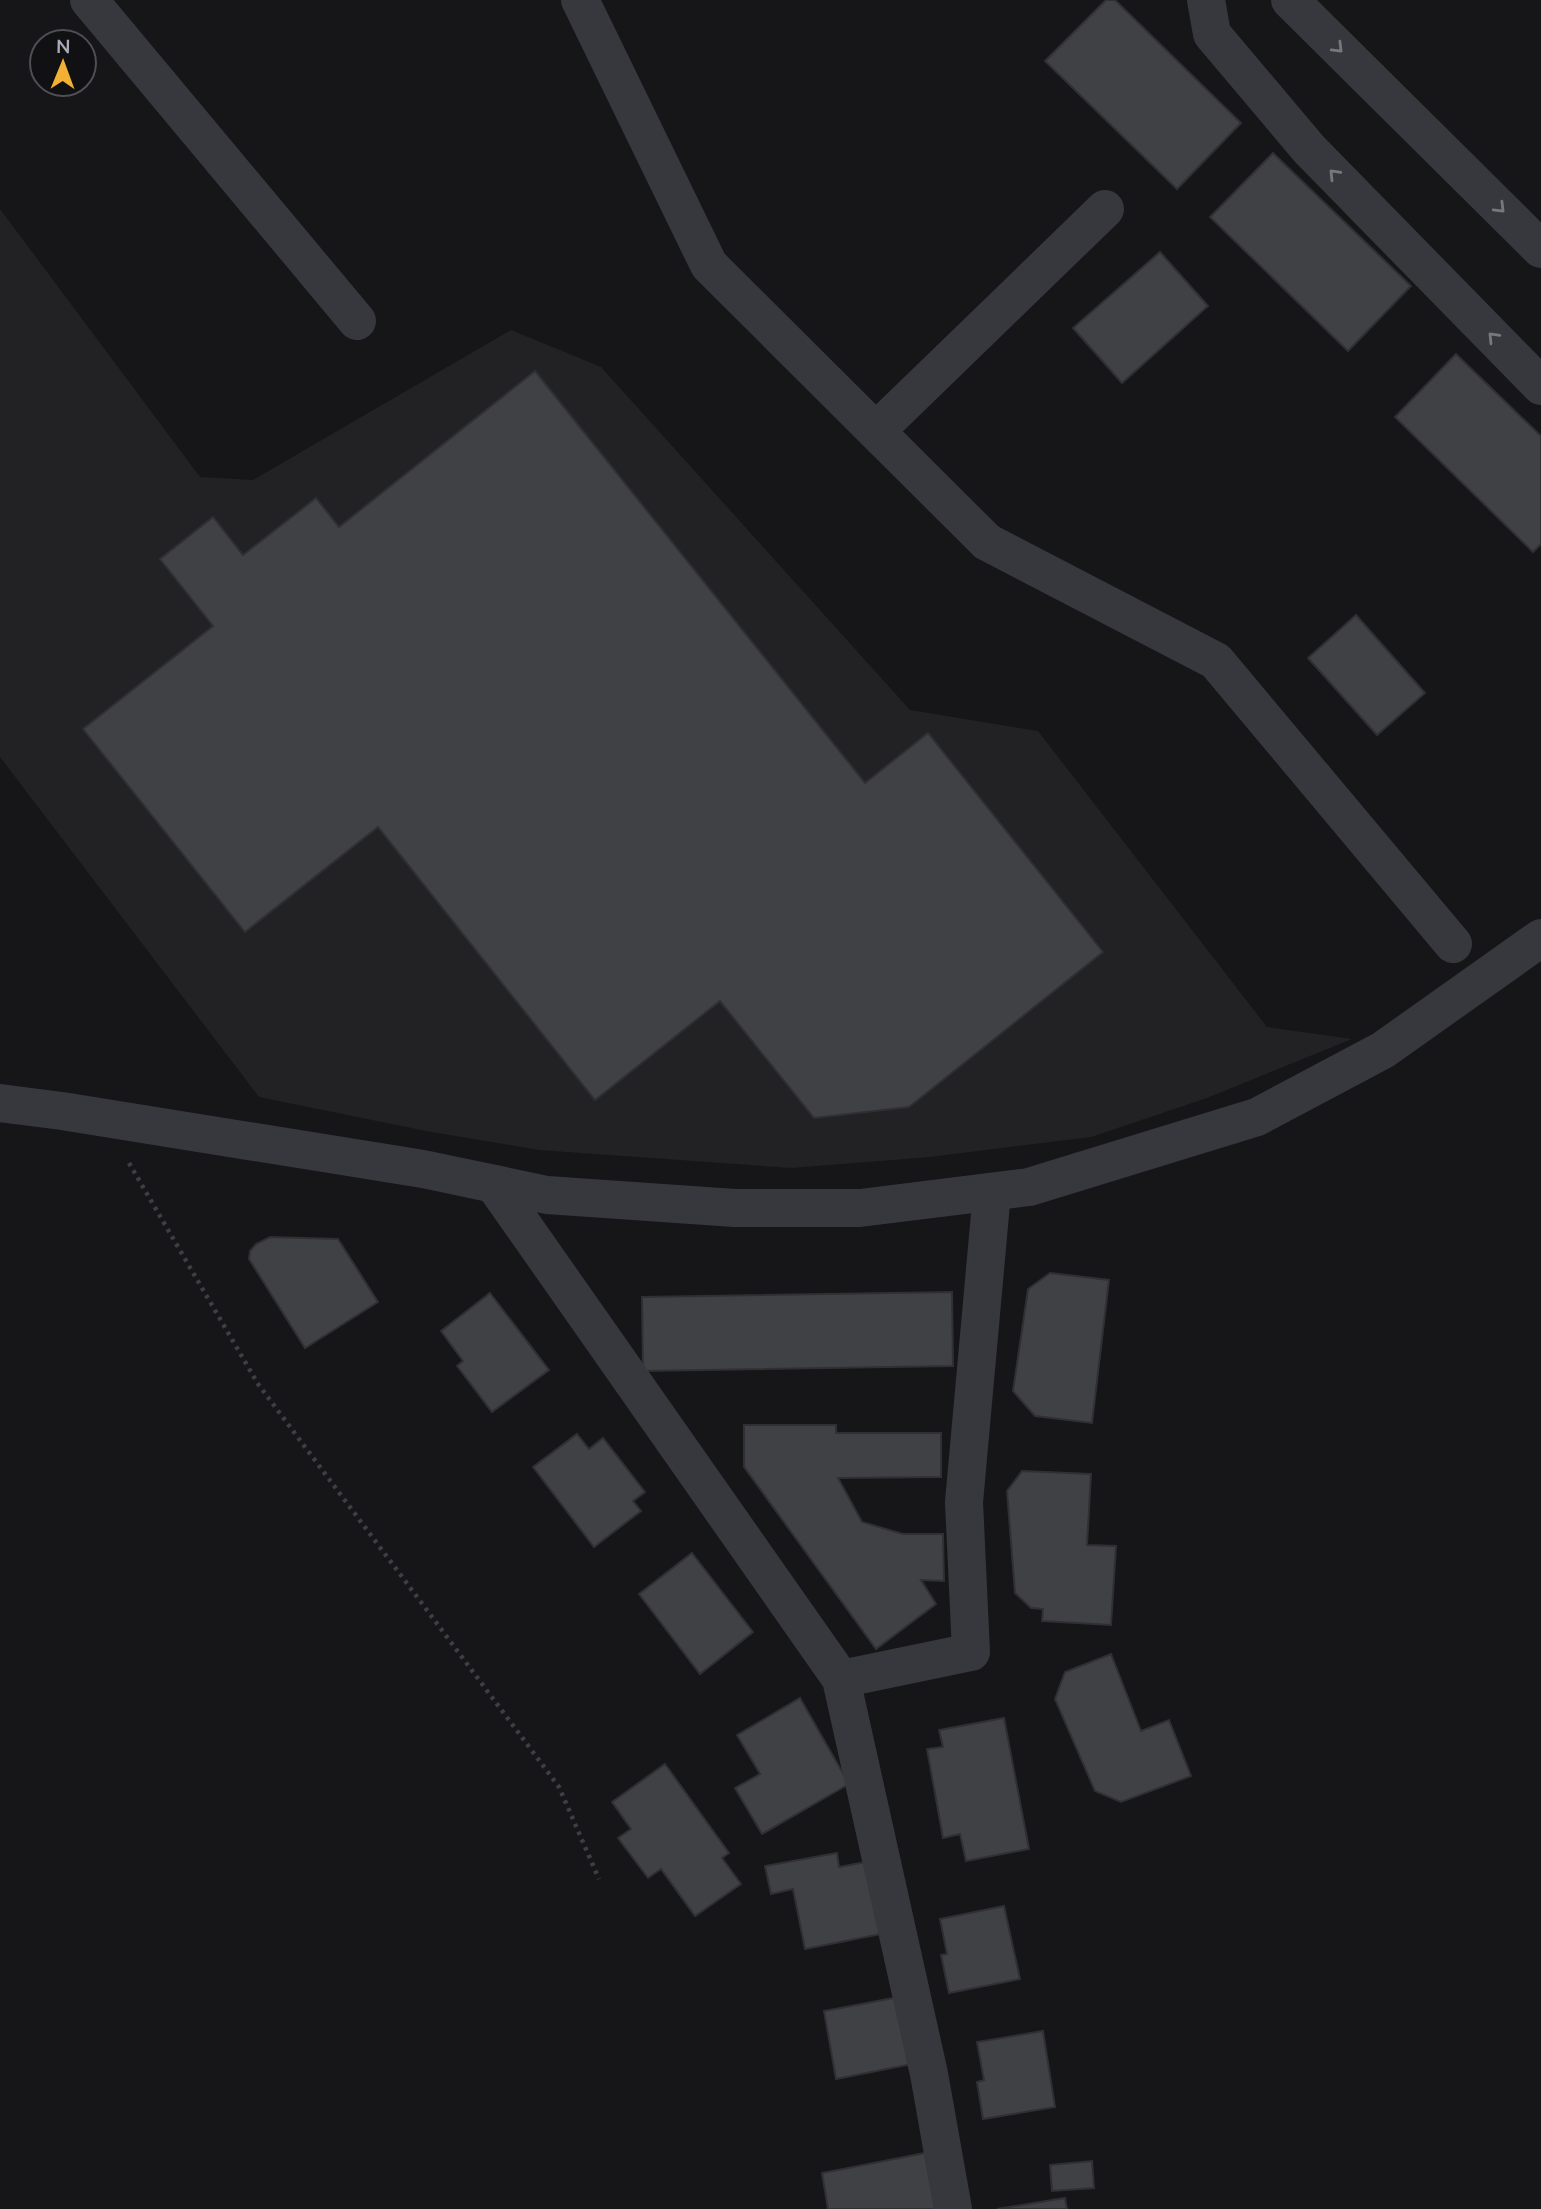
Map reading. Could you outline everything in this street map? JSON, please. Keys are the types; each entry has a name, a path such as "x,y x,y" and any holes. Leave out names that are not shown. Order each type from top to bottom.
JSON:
{"street":[{"path":"89,0 357,321"},
{"path":"580,0 709,265 987,542 1216,661 1453,944"},
{"path":"1206,0 1212,34 1309,149 1541,386"},
{"path":"1290,0 1541,249"},
{"path":"876,431 1105,209"},
{"path":"0,1103 422,1169 547,1195 735,1208 860,1208 1029,1188 1257,1117 1383,1050 1541,939"},
{"path":"494,1184 841,1679 929,2074 953,2209"},
{"path":"841,1679 971,1652 964,1502 992,1192"}],"path":[{"path":"102,1117 258,1384 559,1787 599,1880"}],"shaded area":[{"path":"0,209 200,477 253,480 511,330 601,367 910,710 1038,731 1267,1027 1352,1039 1207,1098 1091,1137 930,1157 791,1168 539,1150 426,1131 259,1097 0,757"}],"building":[{"path":"1106,0 1115,0 1241,123 1177,189 1045,61"},
{"path":"1273,153 1411,286 1348,351 1210,217"},
{"path":"1160,252 1208,306 1122,383 1073,328"},
{"path":"1456,354 1541,436 1541,544 1533,552 1395,417"},
{"path":"535,371 865,783 928,733 1103,952 909,1107 814,1118 720,1001 595,1100 378,827 245,932 83,729 213,626 160,559 213,517 243,555 316,498 339,527"},
{"path":"1356,615 1425,693 1377,735 1308,658"},
{"path":"270,1237 338,1239 378,1302 305,1348 249,1259 250,1251 256,1244"},
{"path":"1050,1273 1109,1280 1092,1423 1035,1416 1013,1391 1028,1289"},
{"path":"952,1292 953,1366 643,1371 642,1297"},
{"path":"490,1293 549,1370 492,1412 457,1366 463,1361 441,1331"},
{"path":"744,1425 836,1425 836,1433 941,1433 941,1477 838,1478 862,1522 903,1534 943,1534 944,1581 921,1580 936,1604 876,1649 744,1467"},
{"path":"577,1434 589,1449 603,1438 645,1492 633,1501 641,1511 594,1547 533,1467"},
{"path":"1022,1471 1091,1474 1087,1545 1116,1546 1111,1625 1042,1621 1043,1609 1031,1608 1015,1593 1007,1491"},
{"path":"692,1553 753,1632 700,1674 639,1594"},
{"path":"1111,1654 1141,1731 1169,1720 1191,1776 1121,1802 1095,1791 1055,1699 1065,1672"},
{"path":"800,1698 849,1784 762,1834 735,1788 760,1774 737,1735"},
{"path":"1004,1718 1029,1849 966,1861 960,1834 943,1838 927,1749 943,1747 939,1730"},
{"path":"665,1764 729,1853 722,1858 741,1884 695,1916 661,1869 648,1878 618,1838 631,1829 612,1802"},
{"path":"837,1853 839,1867 866,1862 881,1934 805,1949 793,1889 771,1894 765,1866"},
{"path":"1004,1906 1020,1979 949,1993 941,1955 947,1954 940,1919"},
{"path":"899,1997 912,2064 836,2079 824,2011"},
{"path":"1043,2031 1055,2107 983,2119 977,2082 984,2080 977,2042"},
{"path":"925,2153 935,2209 828,2209 822,2173"},
{"path":"1092,2161 1094,2188 1052,2191 1050,2165"},
{"path":"1065,2198 1067,2209 997,2209"}]}
